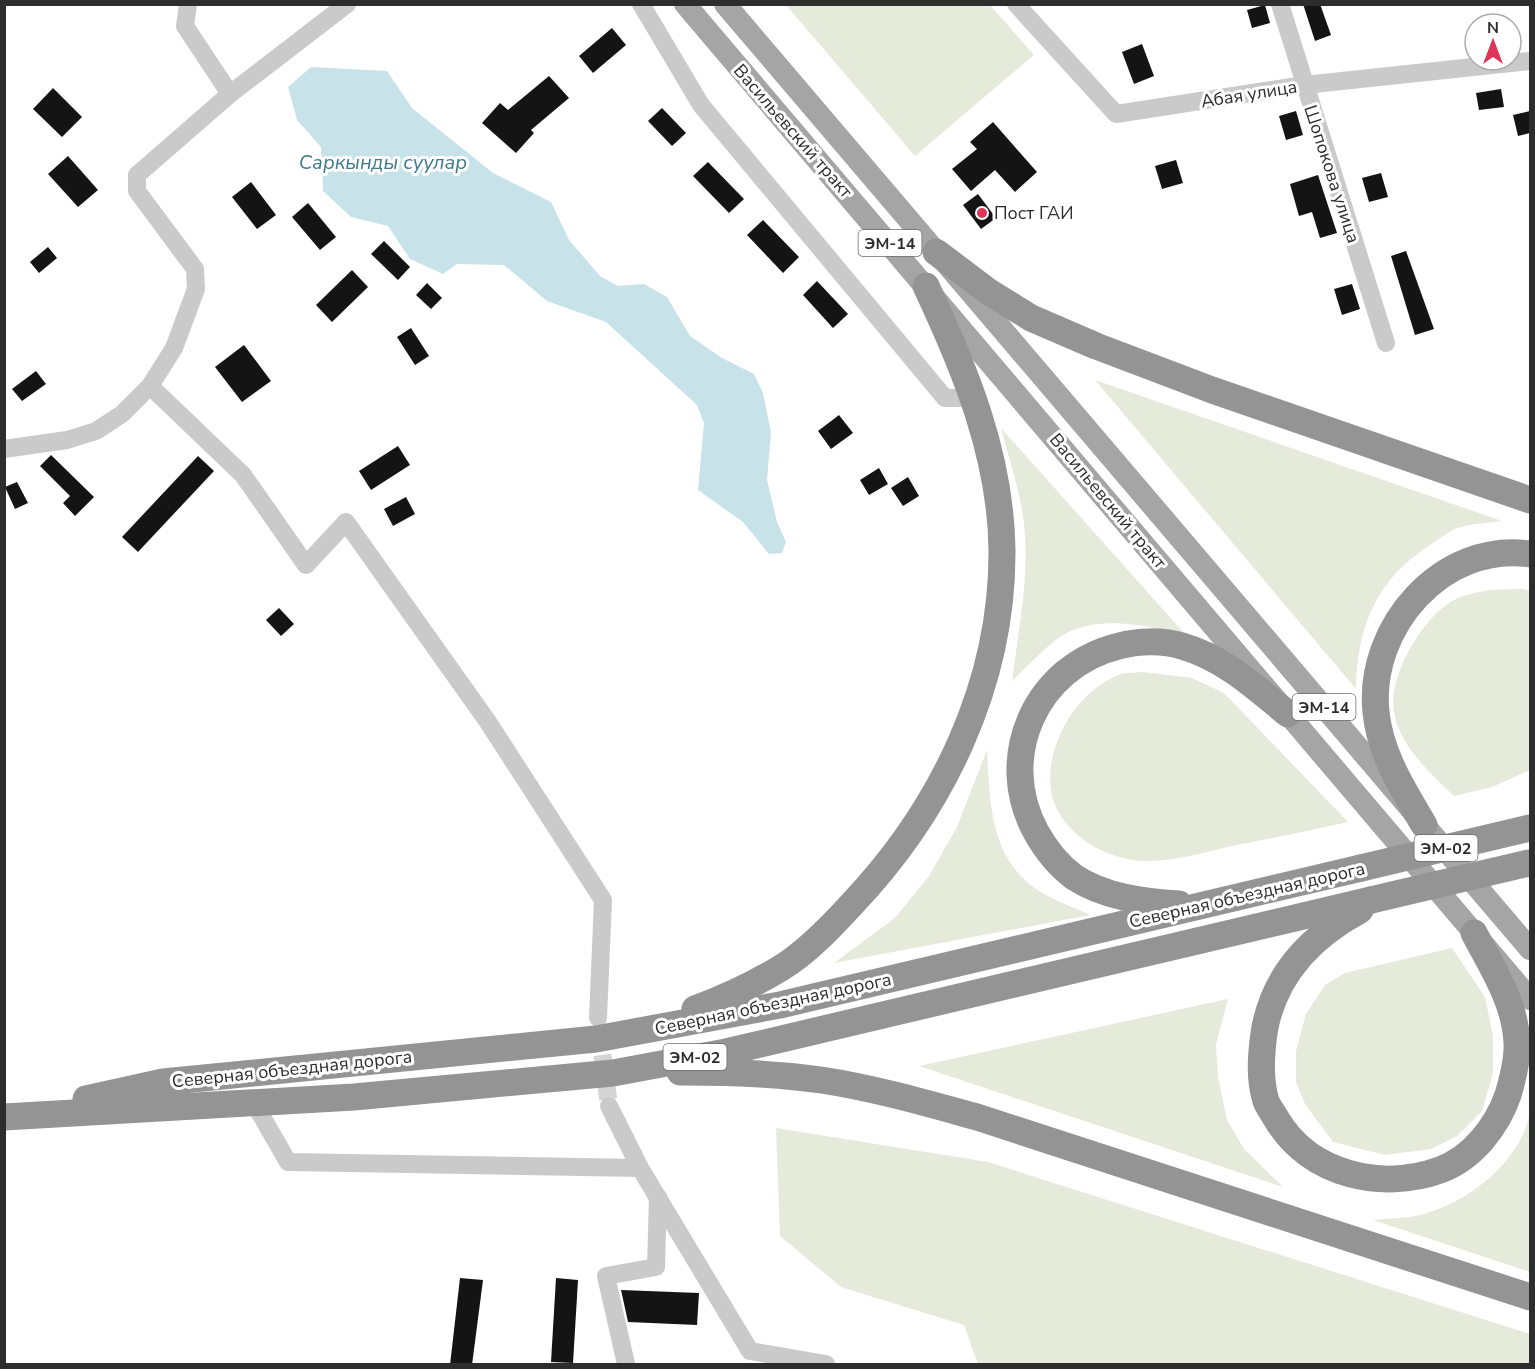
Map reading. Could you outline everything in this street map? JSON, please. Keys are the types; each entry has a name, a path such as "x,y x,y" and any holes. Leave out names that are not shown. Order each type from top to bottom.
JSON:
{"highway":[{"path":"936,252 990,292 1031,318 1095,346 1212,390 1530,500"},
{"path":"597,1028 669,1018 727,997 782,967 832,926 878,876 914,830 941,784 972,718 990,657 1000,600 1002,549 996,489 985,434 973,398 951,339 926,286"},
{"path":"1424,825 1382,747 1375,711 1377,673 1389,635 1409,604 1436,577 1475,558 1514,552 1530,554"},
{"path":"1231,899 1186,904 1148,902 1111,893 1074,876 1045,848 1028,816 1019,777 1024,736 1040,699 1066,670 1098,651 1138,641 1180,645 1221,661 1288,714"},
{"path":"1499,836 1530,823"},
{"name":"Северная объездная дорога","path":"4,1117 163,1082 780,1005 1530,828"},
{"name":"Северная объездная дорога","path":"4,1117 354,1097 613,1073 726,1052 1529,862"},
{"path":"1378,898 1312,941 1286,972 1267,1014 1261,1058 1266,1101 1288,1139 1317,1161 1359,1176 1401,1180 1442,1169 1476,1147 1501,1113 1514,1078 1517,1043 1511,1008 1474,933"},
{"path":"613,1073 756,1073 821,1080 894,1095 977,1117 1530,1297"}],"main road":[{"name":"Васильевский тракт","path":"685,4 1530,999"},
{"name":"Васильевский тракт","path":"725,4 1530,949"},
{"path":"981,350 1004,329"}],"street":[{"path":"188,4 185,26 230,94"},
{"path":"4,449 67,440 96,431 122,414 150,386 174,348 196,289 195,269 137,191 137,176 230,94 347,4"},
{"path":"641,4 701,105 945,398 973,398"},
{"name":"Абая улица","path":"1016,4 1116,114 1304,85 1530,61"},
{"name":"Шопокова улица","path":"1280,4 1386,343"},
{"path":"150,386 243,475 306,565 346,522 488,722 603,900 597,1028"},
{"path":"254,1103 288,1162 640,1168"},
{"path":"609,1106 640,1168 750,1351 826,1365"},
{"path":"626,1365 606,1276 656,1267 658,1196"}],"shaded area":[{"path":"786,5 990,5 1034,55 915,156"},
{"path":"1095,380 1502,521 1454,529 1397,572 1384,588 1366,624 1357,666 1356,689"},
{"path":"1001,428 1184,633 1121,623 1089,625 1060,637 1012,681 1026,552 1018,489"},
{"path":"1524,589 1530,591 1530,770 1492,787 1454,796 1417,758 1402,736 1394,711 1397,681 1403,664 1421,632 1444,607 1456,599 1481,591"},
{"path":"1143,672 1192,678 1224,693 1348,822 1192,855 1146,861 1116,856 1076,834 1056,807 1050,778 1052,760 1064,726 1087,696 1101,684 1126,673"},
{"path":"987,750 991,808 1001,844 1009,861 1036,889 1090,915 834,963 895,918 929,876 957,827"},
{"path":"1452,948 1485,997 1493,1036 1493,1073 1482,1111 1457,1136 1431,1149 1385,1155 1333,1142 1305,1104 1296,1082 1296,1051 1306,1014 1325,985 1345,973"},
{"path":"1228,999 1216,1044 1218,1077 1227,1120 1244,1149 1283,1187 919,1066"},
{"path":"1530,1112 1530,1272 1373,1220 1420,1215 1456,1201 1474,1190 1490,1178 1516,1148 1525,1130"},
{"path":"776,1128 988,1162 1530,1334 1530,1364 978,1364 964,1325 841,1287 780,1236"}],"water":[{"name":"Саркынды суулар","path":"311,67 387,71 412,108 493,173 551,202 569,240 600,276 618,286 644,284 667,297 690,336 722,358 754,374 763,393 771,433 767,480 777,522 786,542 782,553 769,554 743,522 698,490 704,423 697,405 606,322 547,301 504,265 457,264 443,274 410,259 388,226 351,217 323,191 321,147 297,120 288,87"}],"building":[{"path":"1303,4 1320,4 1331,35 1315,41"},
{"path":"1265,5 1270,23 1252,28 1247,10"},
{"path":"612,28 626,45 593,73 579,56"},
{"path":"1142,44 1154,76 1134,84 1122,52"},
{"path":"549,76 569,98 531,130 534,133 516,153 482,123 500,103 508,110"},
{"path":"53,88 82,117 62,137 33,109"},
{"path":"1501,89 1504,107 1479,110 1476,93"},
{"path":"662,108 686,133 672,146 648,121"},
{"path":"1296,111 1303,135 1286,140 1279,116"},
{"path":"1530,111 1530,133 1518,136 1513,115"},
{"path":"993,122 1037,172 1015,192 995,170 971,191 952,169 977,149 970,142"},
{"path":"68,156 98,190 78,207 48,174"},
{"path":"1176,160 1183,183 1162,189 1155,166"},
{"path":"708,162 744,199 729,213 693,176"},
{"path":"1381,173 1388,197 1369,202 1362,178"},
{"path":"1318,175 1337,233 1320,238 1312,212 1299,216 1290,184"},
{"path":"251,182 276,215 257,229 232,197"},
{"path":"978,194 996,218 981,229 963,205"},
{"path":"308,203 336,237 320,250 292,217"},
{"path":"763,220 799,257 783,273 747,235"},
{"path":"384,241 410,267 398,280 371,254"},
{"path":"48,247 57,258 39,273 30,262"},
{"path":"1406,251 1434,329 1415,335 1391,256"},
{"path":"352,270 368,287 332,322 316,305"},
{"path":"817,281 848,314 833,328 803,295"},
{"path":"427,283 442,298 431,309 416,295"},
{"path":"1352,284 1360,309 1342,315 1334,289"},
{"path":"411,328 429,356 415,365 397,337"},
{"path":"244,345 271,381 242,402 215,367"},
{"path":"36,371 46,384 22,401 12,389"},
{"path":"839,415 853,433 831,449 818,431"},
{"path":"398,446 410,465 371,490 359,471"},
{"path":"51,455 94,497 75,516 63,503 70,496 40,466"},
{"path":"198,456 214,471 138,552 122,537"},
{"path":"879,468 888,484 869,495 860,480"},
{"path":"908,477 919,496 903,506 891,488"},
{"path":"17,482 28,503 15,509 5,487"},
{"path":"406,497 415,514 393,526 384,509"},
{"path":"279,608 294,624 281,636 266,620"},
{"path":"460,1278 483,1280 472,1365 450,1365"},
{"path":"556,1278 578,1280 573,1363 551,1362"},
{"path":"621,1290 699,1293 697,1325 628,1322"}],"tunnel":[{"path":"599,1028 609,1106"}],"place":[{"name":"Пост ГАИ","path":"982,213"}]}
